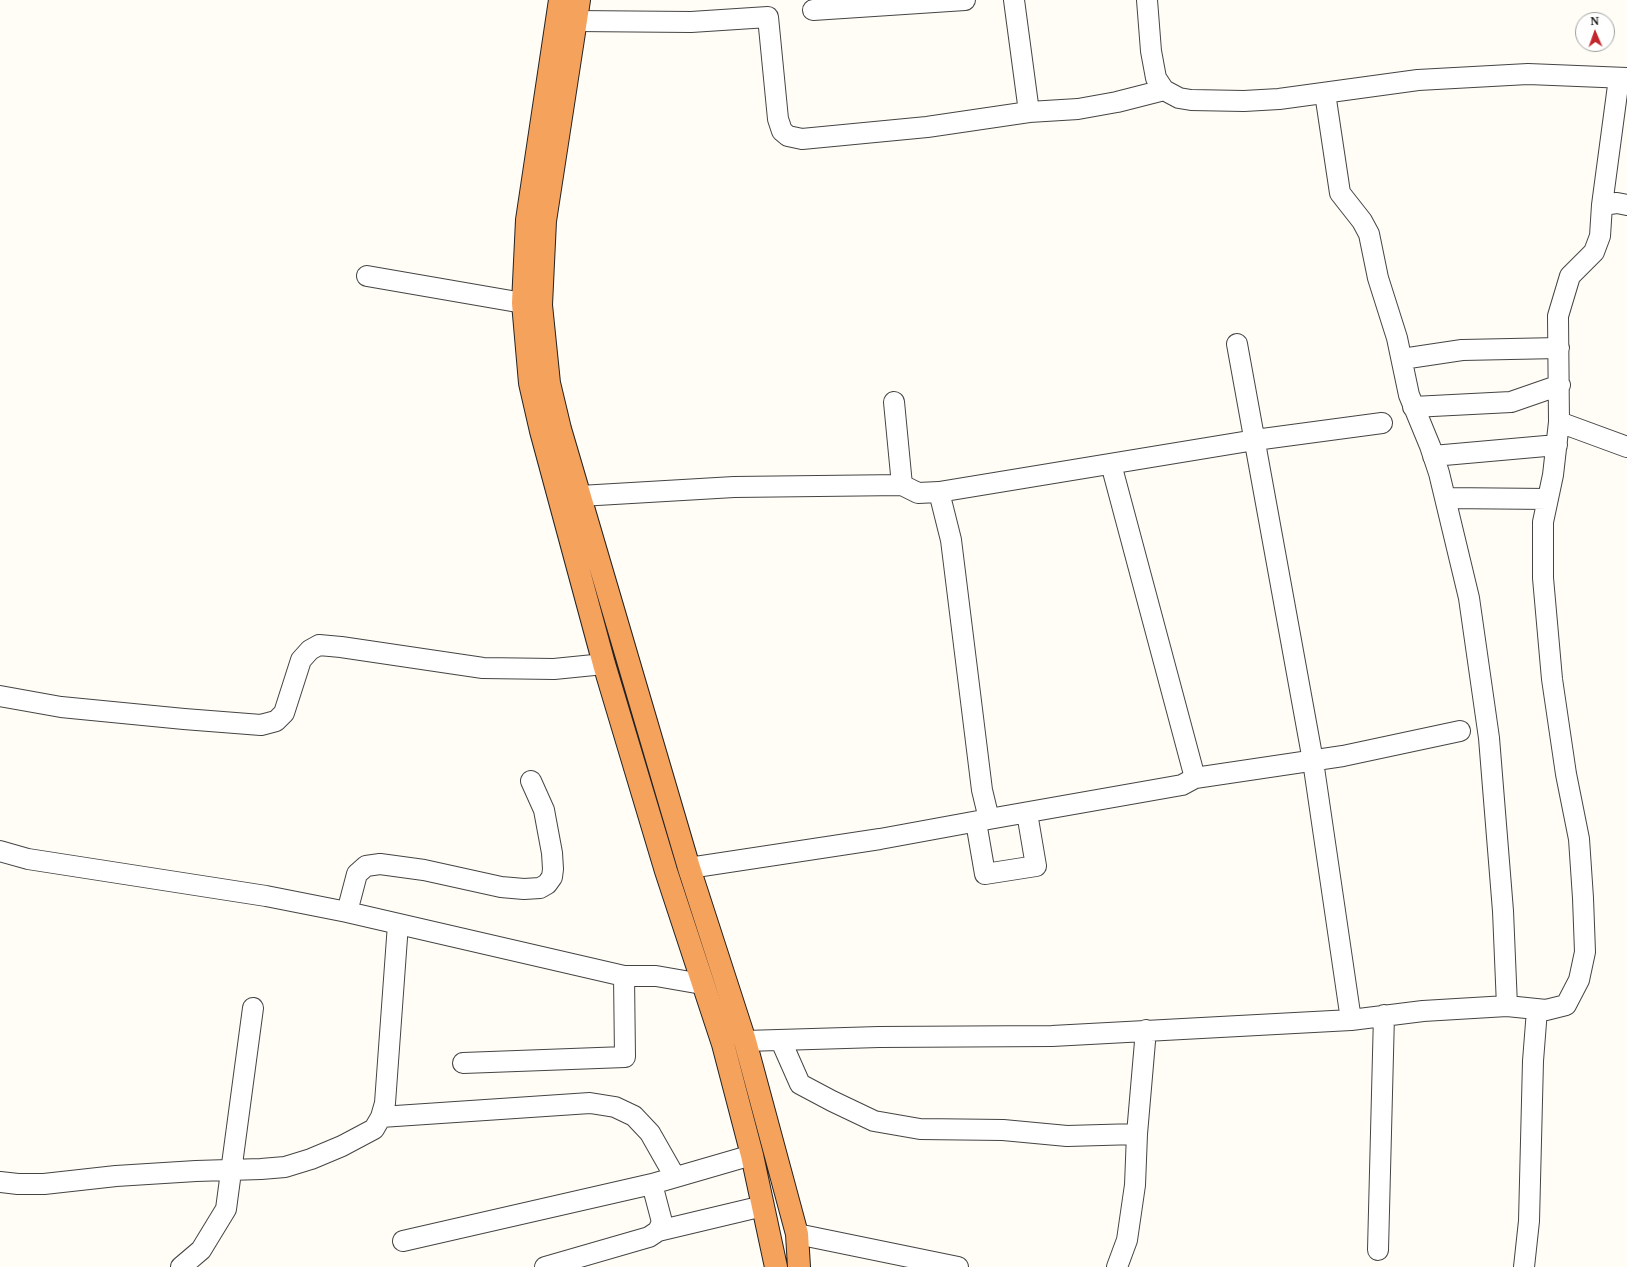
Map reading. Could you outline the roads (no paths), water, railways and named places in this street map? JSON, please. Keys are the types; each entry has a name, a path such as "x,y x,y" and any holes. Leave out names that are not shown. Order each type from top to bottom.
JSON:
{"highway":[{"path":"560,0 527,220 523,303 530,383 541,431 604,664 666,871 723,1044 752,1155 776,1267"},
{"path":"577,10 545,221 541,305 549,383 560,429 688,868 745,1041 797,1234 799,1267"}],"street":[{"path":"813,10 965,0"},
{"path":"1014,0 1029,112"},
{"path":"745,1041 886,1037 1052,1036 1351,1020 1423,1011 1506,1006 1546,1010 1566,1005 1579,980 1585,952 1579,839 1566,774 1552,679 1544,594 1543,522 1553,475 1559,422 1560,386 1558,316 1570,276 1594,252 1600,236 1602,205 1623,78 1528,74 1485,76 1418,80 1278,99 1244,101 1191,100 1179,98 1164,90 1156,78 1151,51 1147,0"},
{"path":"577,10 691,22 768,17 778,119 782,131 788,136 802,139 927,127 1029,112 1078,109 1116,102 1164,90"},
{"path":"1325,93 1340,193 1362,221 1369,234 1378,278 1397,338 1409,395 1433,456 1445,498 1469,598 1489,738 1503,911 1506,1006"},
{"path":"1602,205 1617,203 1627,205"},
{"path":"367,276 523,303"},
{"path":"1237,344 1313,761 1351,1020"},
{"path":"1402,359 1462,350 1559,348"},
{"path":"1413,407 1510,402 1560,386"},
{"path":"894,402 902,486"},
{"path":"1559,422 1627,447"},
{"path":"580,496 734,487 902,486 918,493 939,492 1255,440 1382,423"},
{"path":"1433,456 1557,445"},
{"path":"1111,464 1196,778"},
{"path":"939,492 952,548 982,790 985,874 1036,866 1027,813"},
{"path":"1445,498 1548,499"},
{"path":"0,696 62,707 212,722 261,725 276,721 284,713 301,660 310,650 319,645 483,668 554,669 604,664"},
{"path":"688,868 880,839 1027,813 1182,785 1196,778 1313,761 1460,731"},
{"path":"347,912 357,874 366,866 380,864 424,870 501,887 524,889 540,888 547,884 552,877 552,853 544,810 531,781"},
{"path":"0,851 28,858 266,896 347,912 624,976 656,976 702,984"},
{"path":"0,1182 44,1184 116,1176 285,1167 311,1159 374,1129 381,1118 385,1103 392,989 398,924"},
{"path":"462,1063 625,1057 624,976"},
{"path":"181,1267 202,1259 226,1209 253,1008"},
{"path":"1524,1267 1529,1221 1533,1061 1537,1010"},
{"path":"1378,1250 1384,1015"},
{"path":"1117,1267 1127,1240 1135,1185 1137,1134 1146,1030"},
{"path":"782,1040 800,1084 832,1102 874,1121 920,1128 1003,1130 1067,1136 1137,1134"},
{"path":"381,1118 590,1103 615,1107 634,1116 650,1133 675,1177"},
{"path":"403,1241 652,1184 752,1155"},
{"path":"652,1184 662,1222 658,1231"},
{"path":"545,1267 649,1237 658,1231 763,1206"},
{"path":"797,1234 958,1267"}]}
